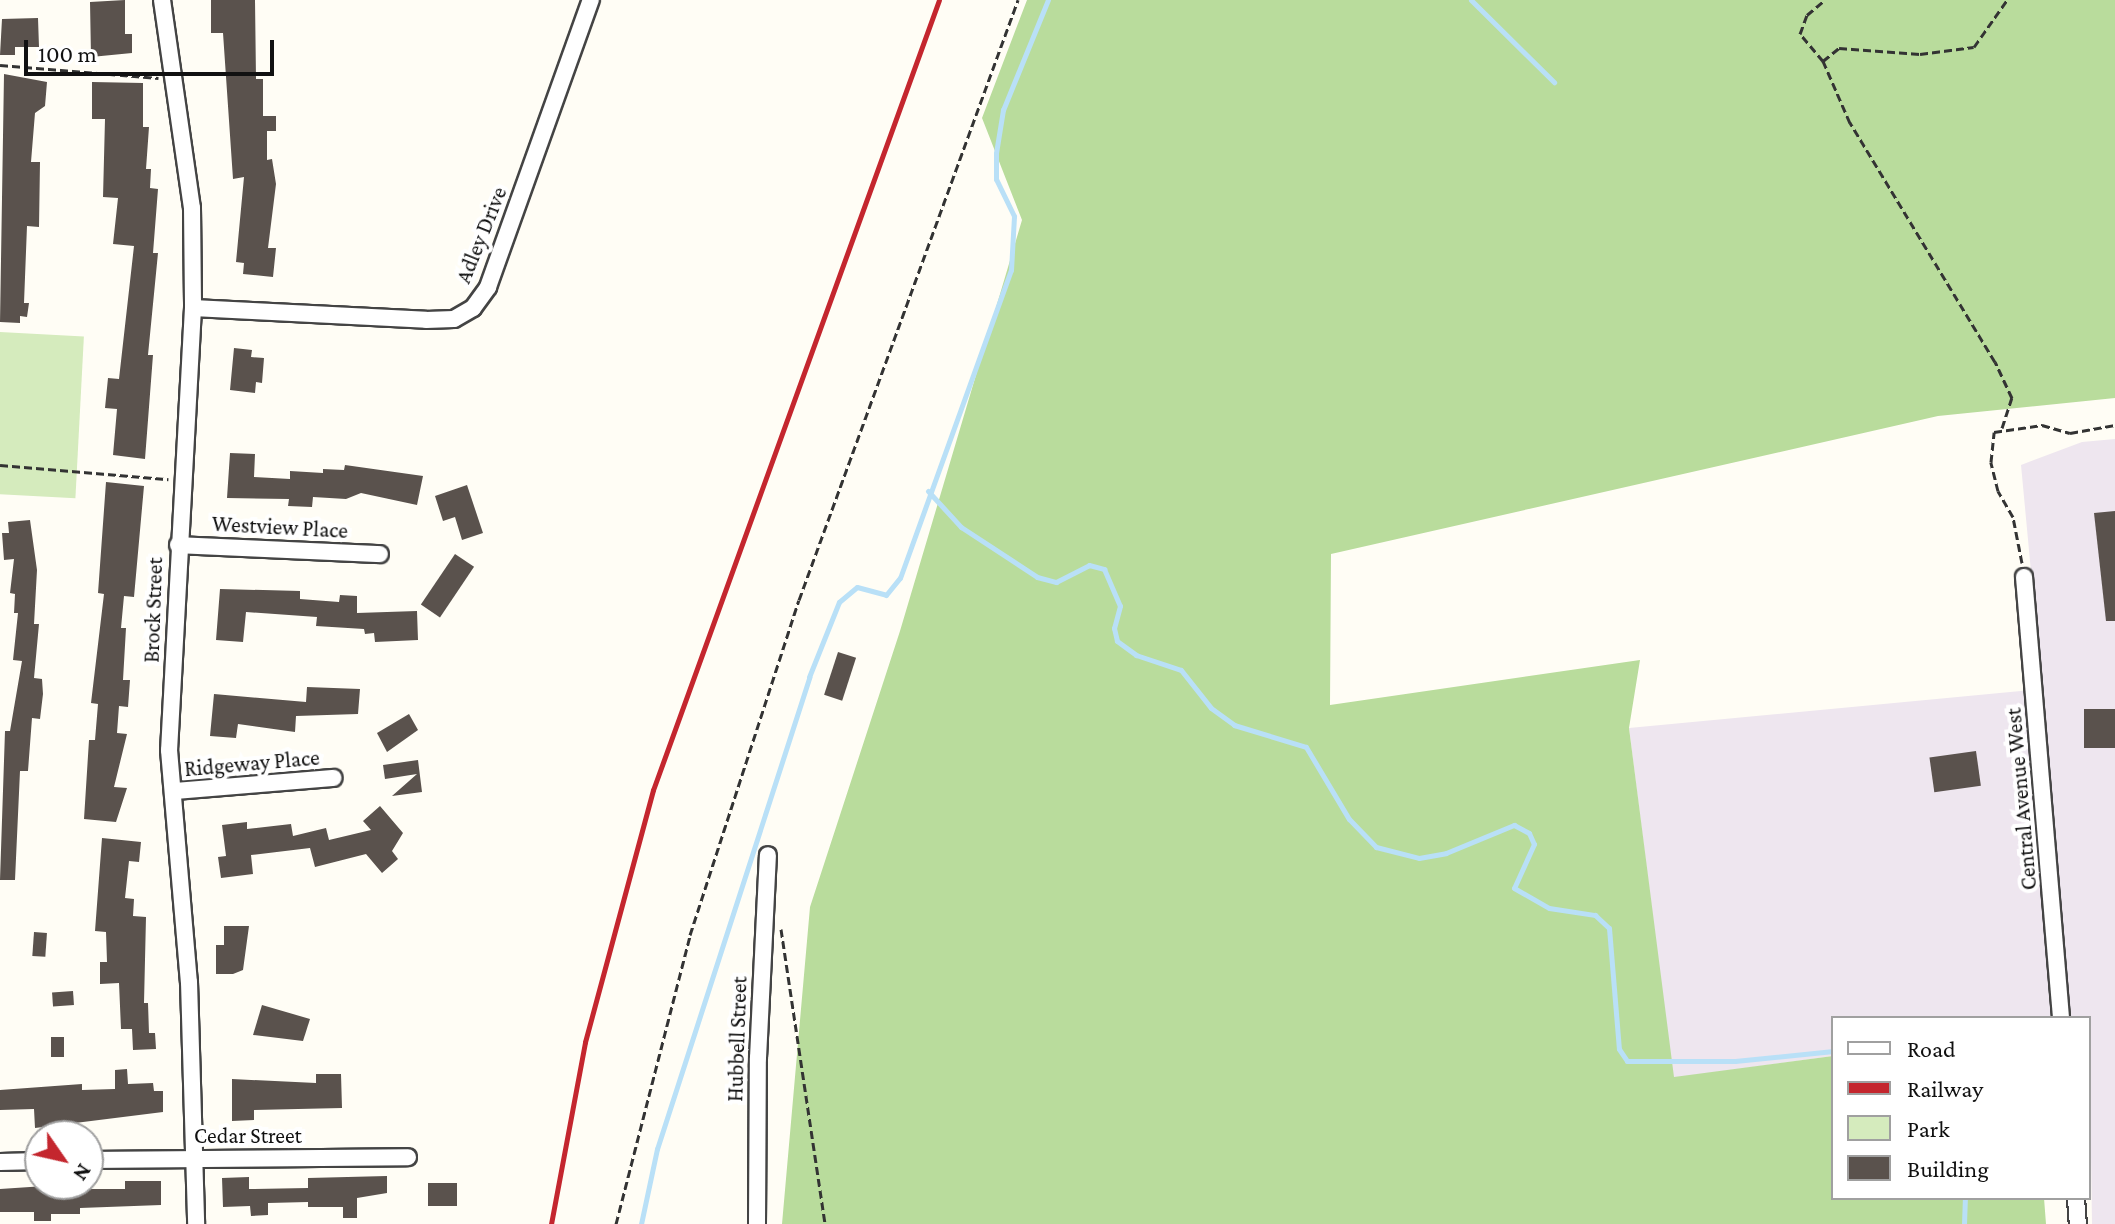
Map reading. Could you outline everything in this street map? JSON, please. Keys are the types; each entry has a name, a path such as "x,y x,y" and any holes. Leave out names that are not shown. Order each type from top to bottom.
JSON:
{"street":[{"name":"Brock Street","path":"162,0 178,80 192,208 193,308 169,750 189,982 196,1224"},
{"name":"Adley Drive","path":"193,308 426,320 454,319 473,308 488,287 591,0"},
{"name":"Westview Place","path":"178,545 380,554"},
{"name":"Central Avenue West","path":"2024,577 2061,1016"},
{"name":"Ridgeway Place","path":"174,791 333,778"},
{"name":"Hubbell Street","path":"757,1224 768,855"},
{"name":"Cedar Street","path":"104,1160 408,1157"},
{"path":"0,1162 24,1161"},
{"path":"2076,1200 2078,1224"}],"path":[{"path":"616,1224 690,935 795,612 1018,0"},
{"path":"1825,0 1807,15 1800,34 1823,61 1850,123 1995,362 2012,398 2002,428"},
{"path":"1823,61 1839,48 1920,54 1974,47 2007,0"},
{"path":"0,65 178,80"},
{"path":"2024,577 2013,517 1998,491 1991,462 1994,432 2002,428 2042,425 2070,433 2115,425"},
{"path":"0,465 184,481"},
{"path":"764,918 782,929 825,1224"}],"shaded area":[{"path":"2115,439 2115,1224 2092,1224 2091,1016 1831,1016 1831,1056 1673,1078 1629,728 2042,689 2021,465 2082,442"}],"green space":[{"path":"1027,0 2115,0 2115,398 1938,416 1331,554 1330,705 1640,660 1629,728 1674,1077 1831,1056 1831,1200 2044,1200 2046,1224 782,1224 810,907 900,631 1022,220 982,118"},
{"path":"0,332 84,336 75,498 0,494"}],"building":[{"path":"125,0 125,34 132,34 132,53 91,57 90,2"},
{"path":"211,0 255,0 256,79 263,79 263,116 276,116 276,131 267,131 267,160 272,159 276,184 268,248 276,248 273,277 243,274 244,263 236,262 244,177 233,179 223,33 211,33"},
{"path":"38,18 39,47 15,47 15,55 0,55 2,19"},
{"path":"4,74 47,82 45,106 35,113 31,162 40,162 39,227 27,226 24,303 29,303 27,317 20,316 20,323 0,322"},
{"path":"92,82 143,83 143,127 149,127 146,169 151,169 150,188 158,189 153,253 158,253 148,355 153,355 145,459 113,455 117,409 105,408 108,378 119,379 134,246 113,244 118,198 103,197 105,119 92,119"},
{"path":"234,348 252,350 251,357 264,358 262,383 256,382 255,393 230,390"},
{"path":"230,453 255,454 254,477 290,479 290,471 323,473 323,469 344,470 345,465 423,476 417,505 361,493 346,499 313,497 312,507 288,506 289,499 227,498"},
{"path":"106,482 144,486 134,597 124,596 121,628 126,628 123,680 130,680 128,707 119,706 117,733 127,734 114,787 127,788 116,822 84,819 89,740 95,740 98,704 91,703 104,594 98,593"},
{"path":"467,485 483,533 462,540 455,517 443,521 435,496"},
{"path":"2115,511 2115,621 2106,621 2094,513"},
{"path":"30,520 37,570 34,624 39,624 34,678 42,679 43,694 40,719 32,718 28,771 20,771 15,880 0,880 5,731 10,731 22,661 13,660 18,613 14,613 15,594 10,593 14,559 4,560 2,533 9,533 8,522"},
{"path":"455,554 474,567 440,617 421,605"},
{"path":"220,589 300,591 300,599 339,602 340,595 357,596 357,613 417,611 418,640 375,642 374,633 365,634 364,629 316,626 317,617 246,612 243,642 216,640"},
{"path":"838,652 856,658 842,701 824,695"},
{"path":"307,687 360,689 358,714 296,716 295,732 238,724 236,738 210,736 214,694 306,702"},
{"path":"2084,709 2115,709 2115,748 2084,748"},
{"path":"409,714 418,730 387,752 377,733"},
{"path":"1976,751 1981,786 1934,792 1929,758"},
{"path":"418,760 422,792 392,796 417,774 385,779 383,765"},
{"path":"380,806 403,833 392,851 398,859 382,873 366,854 315,867 310,848 251,855 253,874 221,878 218,857 226,856 222,825 247,822 247,829 291,824 293,836 326,828 329,840 371,830 363,821"},
{"path":"102,838 141,842 139,862 129,861 125,898 134,899 133,916 146,917 144,1003 148,1003 149,1033 155,1033 156,1049 133,1050 132,1029 121,1029 119,983 100,984 100,962 107,962 106,932 95,931"},
{"path":"224,926 249,926 243,970 233,974 216,974 216,945 224,945"},
{"path":"34,932 47,933 45,957 32,956"},
{"path":"73,991 74,1005 53,1006 52,992"},
{"path":"262,1005 310,1019 303,1041 253,1035"},
{"path":"51,1037 64,1037 64,1057 51,1057"},
{"path":"127,1069 128,1084 153,1083 154,1091 163,1091 163,1112 99,1120 35,1120 34,1109 0,1110 0,1090 82,1084 82,1090 115,1089 115,1070"},
{"path":"316,1074 341,1074 342,1108 254,1110 254,1120 232,1121 232,1079 316,1083"},
{"path":"387,1176 387,1193 357,1198 357,1218 343,1218 343,1207 308,1207 308,1202 268,1203 268,1215 251,1216 250,1206 223,1207 222,1178 249,1177 249,1189 308,1188 308,1178"},
{"path":"125,1181 161,1181 161,1205 80,1208 80,1214 51,1214 51,1221 34,1221 34,1212 0,1212 0,1189 24,1187 24,1200 104,1200 104,1189 125,1189"},
{"path":"428,1183 457,1183 457,1206 428,1206"}],"waterway":[{"path":"641,1224 657,1149 809,677 839,602 857,587 886,595 900,578 1011,270 1014,216 996,179 996,153 1003,110 1048,0"},
{"path":"1471,0 1554,82"},
{"path":"928,491 961,527 1037,577 1056,582 1089,565 1104,569 1120,606 1114,628 1117,641 1136,655 1181,670 1211,708 1234,725 1306,747 1349,819 1376,847 1419,858 1446,853 1514,825 1529,833 1534,844 1514,888 1549,908 1595,915 1609,928 1619,1049 1627,1061 1735,1061 1831,1051"},
{"path":"1964,1224 1965,1200"}],"railway":[{"path":"551,1224 585,1042 653,790 939,0"}]}
